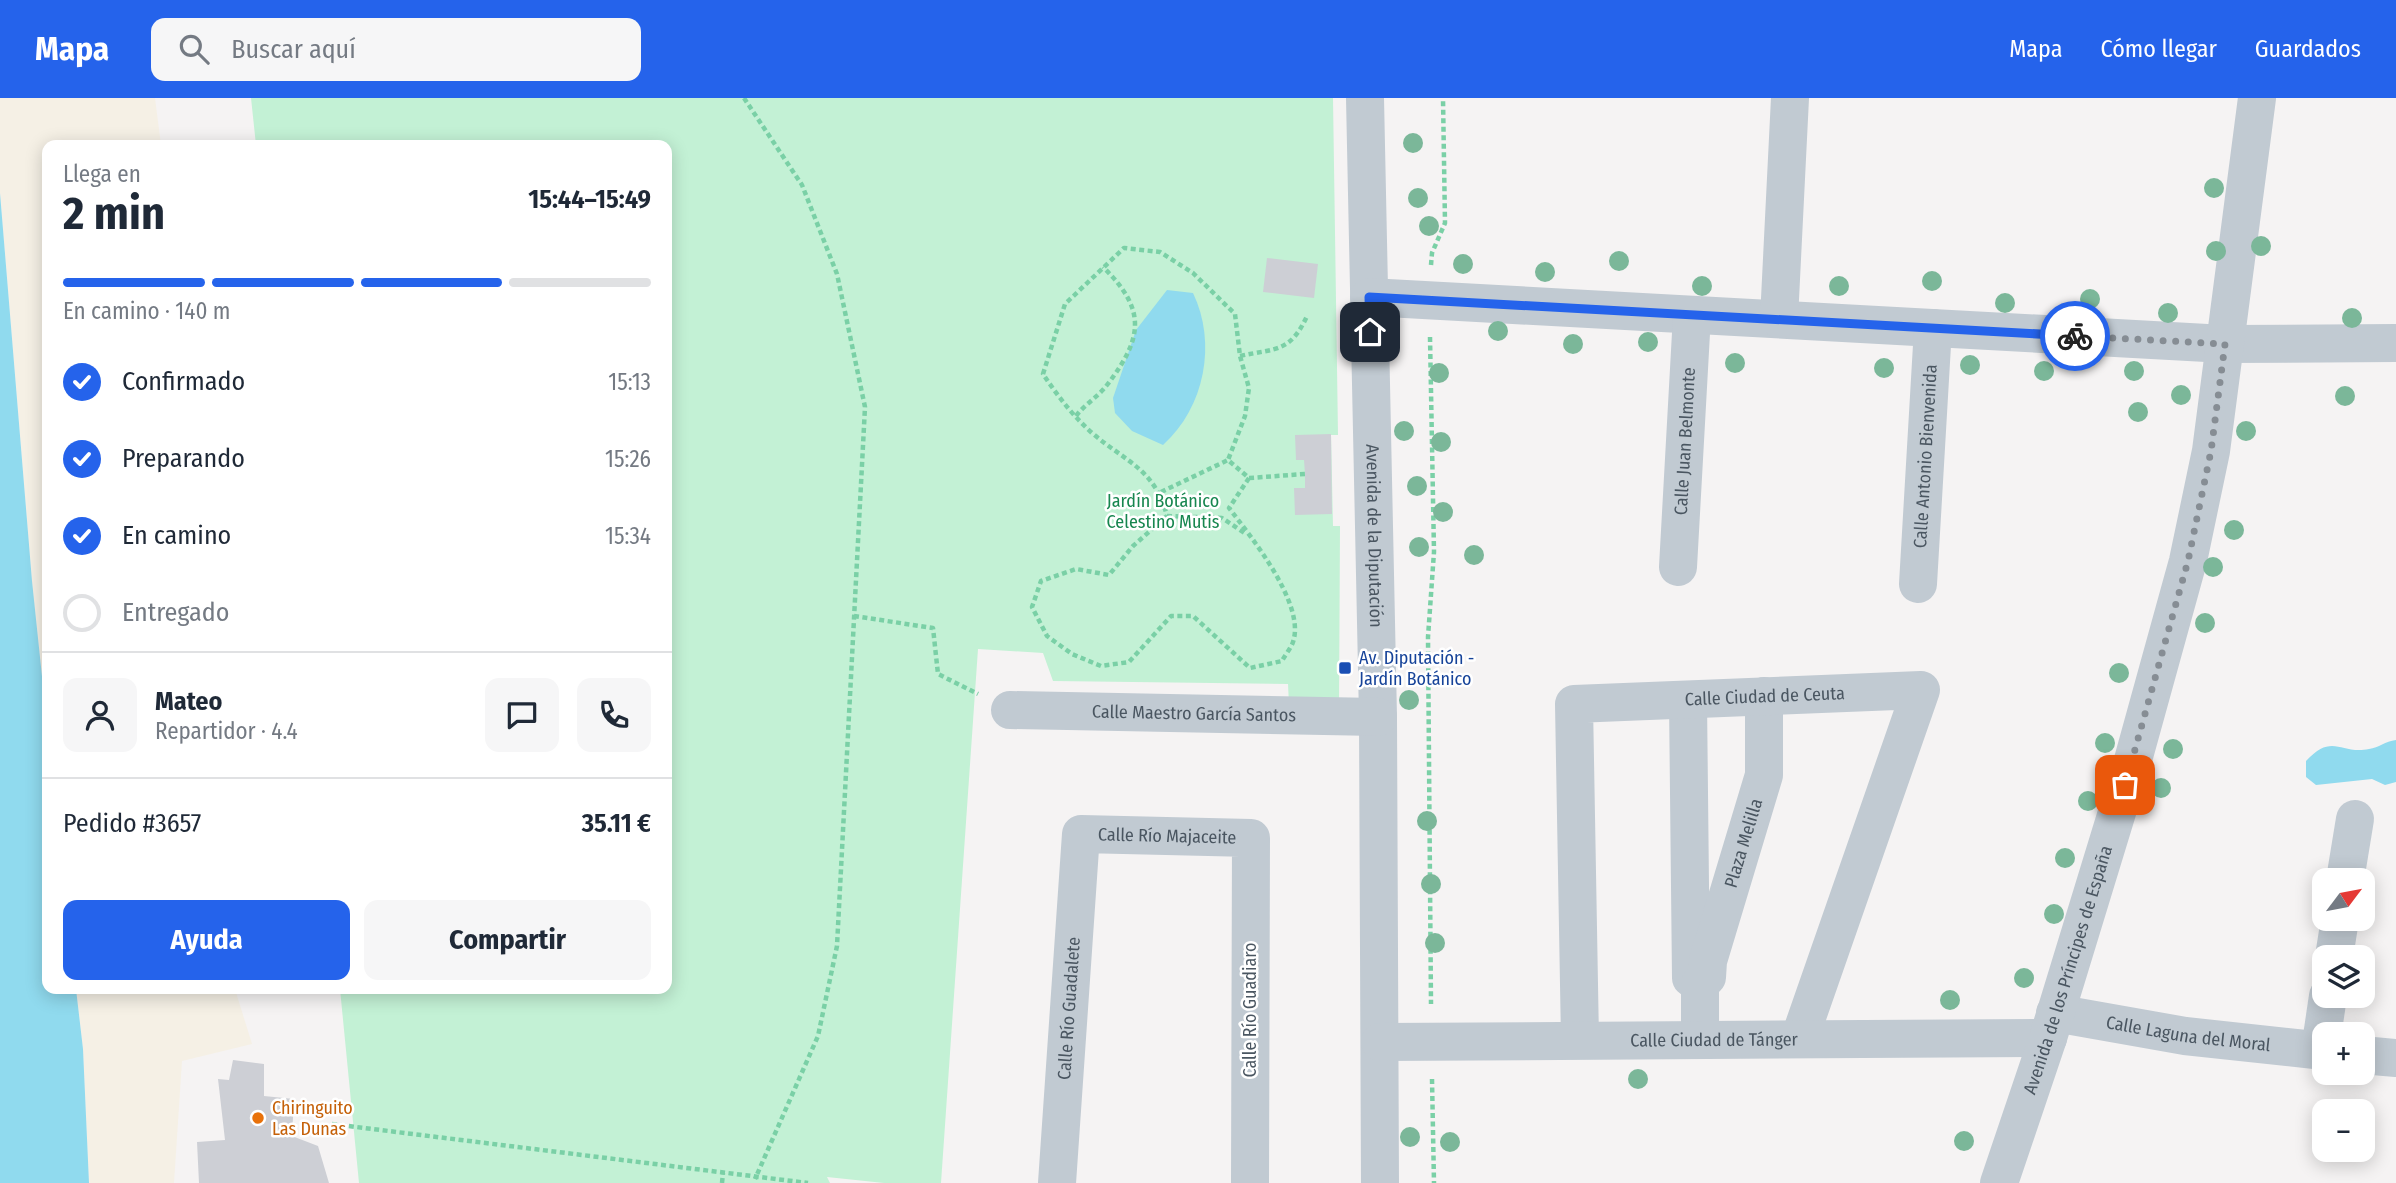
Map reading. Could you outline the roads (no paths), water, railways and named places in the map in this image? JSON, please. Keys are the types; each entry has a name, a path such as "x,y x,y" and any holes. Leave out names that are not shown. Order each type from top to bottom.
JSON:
{"street":[{"name":"Avenida de la Diputación","path":"1365,98 1378,717 1380,1183"},
{"path":"1779,319 1790,98"},
{"name":"Avenida de los Príncipes de España","path":"1999,1183 2052,1026 2158,675 2188,561 2211,451 2257,98"},
{"path":"1369,297 2225,344 2396,343"},
{"name":"Calle Juan Belmonte","path":"1678,567 1692,315"},
{"name":"Calle Antonio Bienvenida","path":"1918,584 1933,328"},
{"name":"Calle Ciudad de Ceuta","path":"1580,1040 1574,704 1921,690 1800,1037"},
{"name":"Plaza Melilla","path":"1700,1038 1700,984 1707,977 1708,961 1764,775 1764,696"},
{"name":"Plaza Melilla","path":"1688,700 1691,979 1700,984"},
{"name":"Calle Maestro García Santos","path":"1010,710 1378,717"},
{"path":"2347,868 2354,819"},
{"name":"Calle Río Majaceite","path":"1082,834 1251,838"},
{"name":"Calle Río Guadalete","path":"1057,1183 1082,834"},
{"name":"Calle Río Guadiaro","path":"1250,1183 1251,838"},
{"name":"Calle Ciudad de Tánger","path":"1380,1042 1800,1037 2052,1026"},
{"name":"Calle Laguna del Moral","path":"2052,1026 2312,1049"},
{"path":"2375,1056 2396,1058"}],"water":[{"path":"0,193 42,676 42,994 77,994 83,1049 89,1183 0,1183"},
{"path":"1167,290 1193,293 1204,332 1205,353 1203,374 1189,412 1163,445 1132,431 1115,413 1113,398 1136,330"},
{"path":"2396,740 2396,782 2385,785 2372,779 2316,785 2306,777 2306,761 2323,748 2337,746 2369,749"}],"place":[{"name":"Av. Diputación - Jardín Botánico","path":"1345,668"},
{"name":"Chiringuito Las Dunas","path":"258,1118"}],"park label":[{"name":"Jardín Botánico Celestino Mutis","path":"1163,511"}]}
